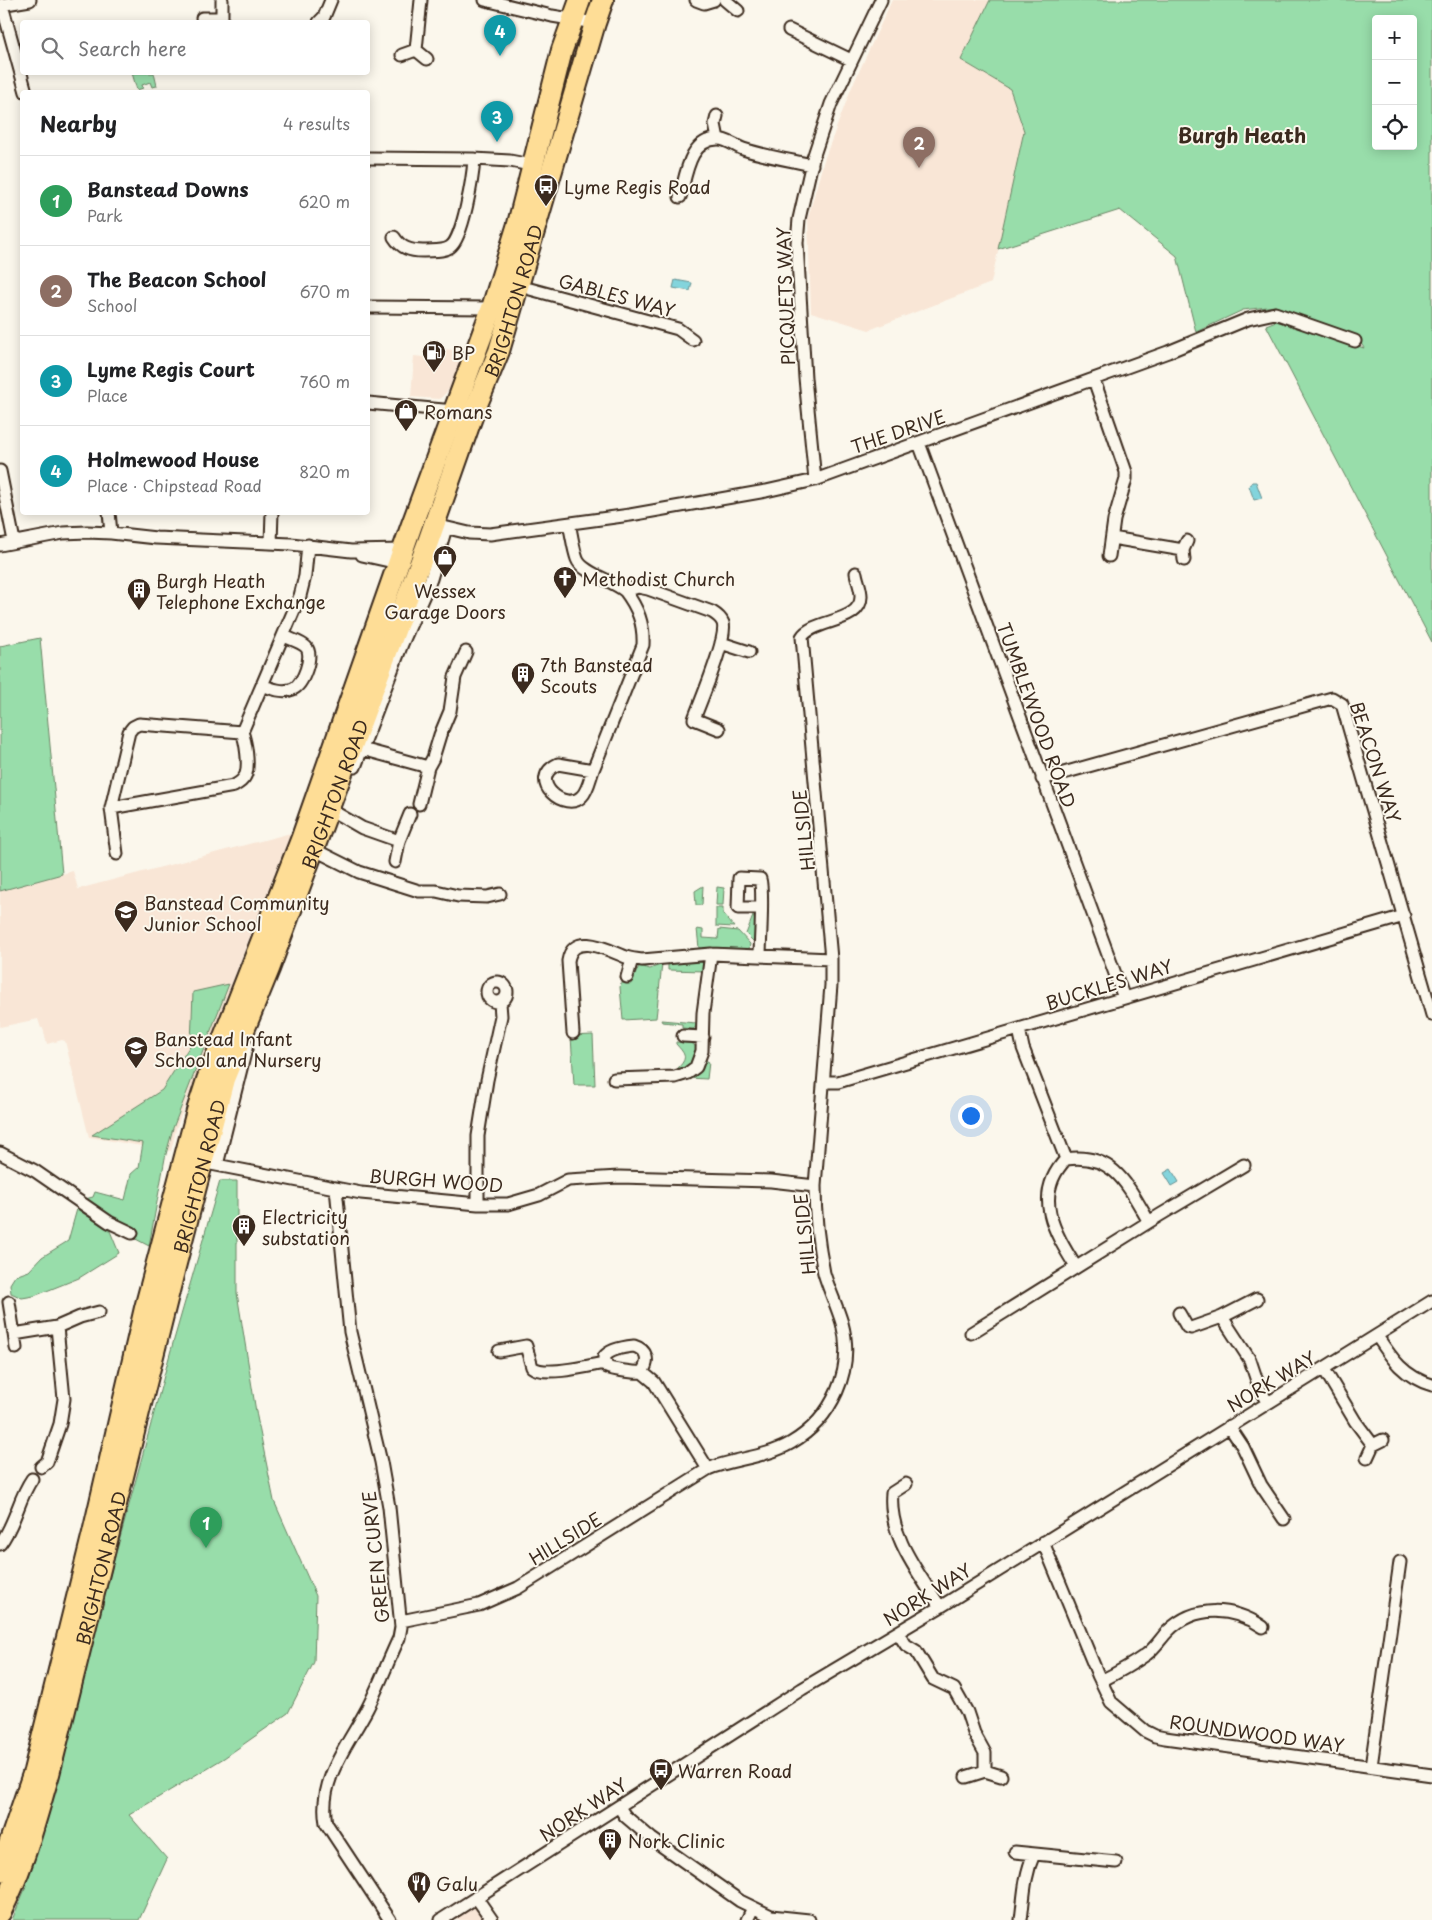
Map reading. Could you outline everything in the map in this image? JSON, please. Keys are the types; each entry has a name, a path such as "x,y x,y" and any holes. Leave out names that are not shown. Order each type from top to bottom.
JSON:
{"highway":[{"name":"BRIGHTON ROAD","path":"0,1913 5,1887 28,1843 49,1774 209,1164 224,1079 279,943 440,526 463,412 518,224 572,18 580,0"},
{"name":"BRIGHTON ROAD","path":"463,412 499,351 594,23 603,0"},
{"path":"401,556 406,562 413,555 457,440 463,412"},
{"name":"BRIGHTON ROAD","path":"0,1871 34,1771 93,1533 145,1308 197,1111 207,1080 300,840 401,556"}],"street":[{"path":"20,71 1,5 30,0"},
{"path":"202,18 222,20 222,0"},
{"path":"321,20 331,0"},
{"path":"416,50 421,0"},
{"path":"485,0 552,16 594,23"},
{"path":"696,0 704,3 714,0"},
{"path":"725,0 738,11"},
{"name":"PICQUETS WAY","path":"815,480 805,378 797,243 803,198 831,104 881,0"},
{"path":"789,30 851,60"},
{"path":"402,55 416,50"},
{"path":"416,50 427,59"},
{"path":"21,75 25,90"},
{"path":"717,116 715,124 718,139"},
{"path":"680,197 690,159 694,152 709,141 718,139 759,153 812,165"},
{"path":"370,158 474,159 510,161 532,166"},
{"path":"394,237 399,245 416,251 449,248 455,243 460,231 469,193 474,159"},
{"name":"GABLES WAY","path":"530,289 678,329 693,340"},
{"path":"370,307 492,308"},
{"name":"THE DRIVE","path":"440,526 490,534 569,524 757,493 815,480 1094,380 1248,319 1275,313 1355,341"},
{"path":"1094,380 1126,472 1126,479 1114,520 1109,556"},
{"path":"370,403 463,412"},
{"name":"TUMBLEWOOD ROAD","path":"919,443 1124,998"},
{"path":"0,471 14,541"},
{"path":"109,515 111,533"},
{"path":"271,542 272,515"},
{"path":"569,524 576,559 581,566 626,591 638,611 643,632 643,645 593,770"},
{"name":"BRIGHTON ROAD","path":"209,1164 244,1056 336,813 402,644 431,579 440,526"},
{"path":"0,545 63,533 111,533 156,538 308,545 351,551 377,560 401,556"},
{"path":"1112,538 1185,550"},
{"path":"111,808 234,786 241,781 246,772 246,741 242,732 300,596 305,576 308,545"},
{"name":"HILLSIDE","path":"401,1621 479,1605 518,1588 708,1469 725,1462 770,1453 790,1444 819,1420 832,1402 838,1389 845,1358 845,1340 820,1250 815,1208 815,1186 831,985 831,959 802,637 808,630 846,616 858,607 861,595 856,573"},
{"path":"626,591 638,587 648,589 712,612 719,617 723,624 722,638 694,720 719,729"},
{"path":"262,685 284,691 294,689 300,683 310,658 309,652 305,646 284,636"},
{"path":"722,638 748,652"},
{"path":"418,804 428,768 452,703 449,675 466,652"},
{"name":"BEACON WAY","path":"1042,779 1332,698 1338,700 1342,704 1432,1015"},
{"path":"117,854 111,808 129,732 133,726 139,724 242,732"},
{"path":"362,749 428,768"},
{"path":"336,813 362,828 400,841"},
{"path":"395,862 410,814"},
{"path":"321,854 359,872 419,891 436,891 458,896 487,897 500,894"},
{"path":"760,956 761,908"},
{"name":"BUCKLES WAY","path":"824,1082 838,1082 1404,916"},
{"path":"573,1033 568,962 572,951 580,946 593,944 632,959 711,954 831,959"},
{"path":"614,1079 675,1077 688,1073 696,1067 700,1058 704,1037 703,1013 711,954"},
{"path":"627,977 632,959"},
{"path":"478,1204 479,1127 487,1080 502,1016 500,1003"},
{"path":"1019,1030 1023,1048 1066,1159"},
{"path":"683,1036 704,1037"},
{"path":"0,1153 35,1171 78,1203 109,1222 132,1233"},
{"path":"1076,1267 1056,1233 1048,1209 1051,1184 1056,1171 1066,1159 1078,1157 1092,1160 1107,1166 1120,1175 1148,1222"},
{"name":"BURGH WOOD","path":"209,1164 336,1188 402,1198 478,1204 508,1204 539,1195 568,1180 619,1178 771,1181 815,1186"},
{"path":"971,1334 1148,1222 1244,1164"},
{"name":"GREEN CURVE","path":"336,1188 350,1332 388,1498 401,1621 399,1638 368,1708 328,1782 324,1812 326,1823 390,1920"},
{"path":"1179,1313 1187,1327 1191,1328 1222,1317 1257,1299"},
{"name":"NORK WAY","path":"441,1920 802,1690 898,1633 1432,1301"},
{"path":"9,1302 16,1348"},
{"path":"14,1334 57,1327 80,1317 99,1312"},
{"path":"1222,1317 1250,1360 1260,1390 1268,1403"},
{"path":"0,1544 19,1510 25,1488 32,1479 42,1479 44,1472 41,1467 47,1462 62,1415 64,1400 57,1327"},
{"path":"1377,1336 1395,1363 1414,1377 1432,1384"},
{"path":"499,1351 526,1346 532,1367 540,1371 604,1363"},
{"path":"642,1372 647,1363 645,1354 634,1346 611,1351 604,1357 604,1363 607,1367 615,1370 642,1372 654,1382 708,1469"},
{"path":"1324,1369 1355,1421 1378,1443 1367,1458"},
{"path":"1229,1426 1248,1456 1255,1475 1284,1519"},
{"path":"906,1484 892,1493 891,1503 896,1527 910,1560 940,1607"},
{"path":"1275,1505 1286,1498"},
{"name":"ROUNDWOOD WAY","path":"1043,1542 1111,1702 1145,1731 1155,1736 1432,1776"},
{"path":"1372,1766 1400,1562"},
{"path":"1101,1681 1147,1654 1168,1630 1194,1614 1209,1611 1225,1611 1238,1614 1264,1628"},
{"path":"898,1633 906,1644 916,1651 933,1680 954,1688 985,1753 985,1771"},
{"path":"966,1777 985,1771 1001,1776"},
{"path":"619,1807 625,1816 652,1839 754,1908 772,1916 809,1920"},
{"path":"1015,1852 1116,1862"},
{"path":"1021,1920 1024,1882 1034,1854"},
{"path":"476,1898 492,1920"},
{"path":"747,1920 754,1908"}],"shaded area":[{"path":"892,0 990,0 961,60 1010,89 1024,132 991,283 869,330 811,312 808,218 824,160 851,89"},
{"name":"BP","path":"433,349 465,350 451,387 440,399 411,397 414,356 433,358"},
{"name":"Banstead Community Junior School","path":"291,833 176,1129 171,1151 89,1137 65,1041 47,1044 43,1028 41,1028 38,1019 0,1027 0,891 73,871 78,889"},
{"path":"476,1902 488,1920 451,1920"}],"green space":[{"path":"990,0 1432,0 1432,642 1266,325 1276,321 1364,348 1358,339 1275,306 1243,310 1196,332 1177,256 1120,210 998,249 1024,131 1010,89 961,60"},
{"path":"133,75 154,75 157,86 152,87 150,82 142,85 143,88 137,90"},
{"path":"40,638 62,874 0,891 0,646"},
{"path":"703,886 702,905 696,905 695,891"},
{"path":"717,887 724,888 723,905 716,905"},
{"path":"716,908 723,908 723,914 734,927 716,926"},
{"path":"753,916 757,924 757,942 755,943 746,934"},
{"path":"697,929 703,930 703,938 718,939 719,929 738,931 750,944 749,949 699,948"},
{"path":"700,960 704,962 704,971 668,970 668,963"},
{"path":"662,964 656,1018 623,1020 621,983 631,984 639,966 650,969"},
{"path":"229,984 173,1128 165,1158 149,1246 113,1227 85,1199 93,1197 95,1192 125,1200 131,1174 139,1167 143,1143 92,1135 162,1090 191,1044 193,992"},
{"path":"661,1020 696,1023 696,1027 693,1029 682,1028 682,1024 662,1022"},
{"path":"593,1035 595,1085 574,1085 571,1036"},
{"path":"676,1042 690,1043 696,1046 697,1050 691,1067 679,1073 677,1069 683,1062 684,1054"},
{"path":"703,1059 709,1062 707,1079 688,1078"},
{"path":"220,1181 237,1181 237,1293 256,1412 274,1501 316,1596 314,1662 288,1713 224,1758 129,1815 167,1859 139,1920 12,1920 25,1889 171,1350"},
{"path":"77,1209 110,1231 119,1253 79,1278 34,1296 22,1298 11,1293 10,1284 15,1276 29,1271 42,1257 68,1241"}],"water":[{"path":"675,280 692,283 690,291 673,288"},
{"path":"1252,482 1256,482 1262,498 1254,500 1249,486"},
{"path":"1171,1169 1179,1182 1172,1186 1164,1173"}],"place":[{"name":"Holmewood House","path":"500,56"},
{"name":"Lyme Regis Court","path":"497,142"},
{"name":"The Beacon School","path":"919,168"},
{"name":"Lyme Regis Road","path":"546,207"},
{"name":"BP","path":"434,373"},
{"name":"Romans","path":"406,432"},
{"name":"Wessex Garage Doors","path":"445,578"},
{"name":"Methodist Church","path":"565,599"},
{"name":"Burgh Heath Telephone Exchange","path":"139,611"},
{"name":"7th Banstead Scouts","path":"523,695"},
{"name":"Banstead Community Junior School","path":"126,933"},
{"name":"Banstead Infant School and Nursery","path":"136,1069"},
{"name":"Electricity substation","path":"244,1247"},
{"name":"Banstead Downs","path":"206,1548"},
{"name":"Warren Road","path":"661,1791"},
{"name":"Nork Clinic","path":"610,1861"},
{"name":"Galu","path":"419,1904"}],"district":[{"name":"Burgh Heath","path":"1242,135"}]}
